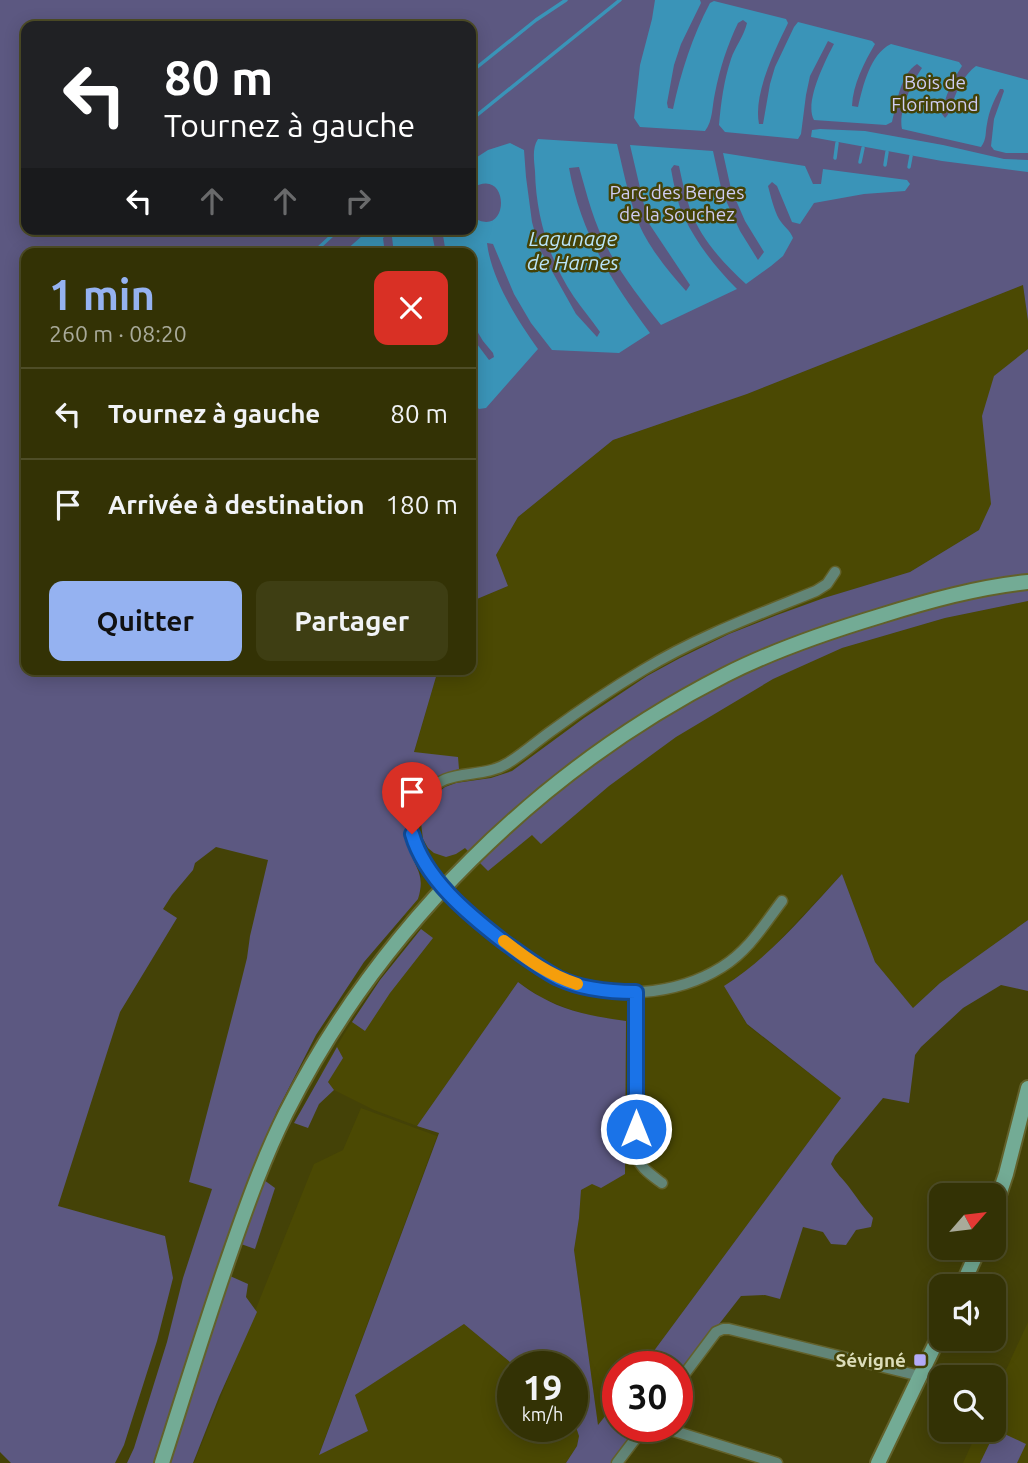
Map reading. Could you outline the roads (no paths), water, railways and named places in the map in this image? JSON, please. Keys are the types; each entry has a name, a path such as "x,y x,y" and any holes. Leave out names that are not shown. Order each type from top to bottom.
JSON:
{"main road":[{"path":"162,1463 253,1188 285,1114 313,1062 354,1000 414,921 479,852 542,796 589,760 642,724 725,675 829,632 958,594 1028,582"},
{"path":"1003,1183 1028,1088"},
{"path":"878,1463 932,1351"}],"street":[{"path":"782,901 749,946 721,967 697,979 670,988 636,992 613,992 586,987 559,978 524,957 467,913 430,871 418,850 412,834 413,818 432,786 459,774 485,772 506,765 580,711 643,670 725,628 816,591 827,584 835,572"},
{"path":"636,992 635,1153 645,1171 662,1183"},
{"path":"693,1363 716,1332 729,1329 920,1376"},
{"path":"693,1437 777,1463"},
{"path":"617,1463 633,1442"}],"water":[{"path":"655,0 700,0 701,3 674,65 668,108 673,109 692,42 710,3 714,1 786,19 788,23 762,86 759,124 763,124 775,67 798,22 875,44 857,82 852,106 858,107 873,63 891,44 959,62 962,66 945,101 942,114 945,118 962,82 976,66 1028,80 1028,153 1006,153 994,150 991,146 994,119 1003,89 1000,89 992,106 981,147 902,129 904,106 922,68 917,64 903,82 892,122 886,125 814,120 814,93 834,44 828,41 810,76 798,139 725,132 719,125 723,91 731,59 747,23 743,20 738,23 724,57 711,118 705,131 640,127 634,118 640,65"},
{"path":"812,130 865,131 1004,159 1028,160 1028,172 942,161 811,137"},
{"name":"Lagunage de Harnes","path":"538,139 617,144 631,201 641,228 658,257 686,291 690,285 648,222 630,145 713,151 722,192 740,231 758,260 764,252 745,221 731,189 723,153 805,166 813,184 821,184 823,169 907,180 910,184 905,191 864,194 814,203 800,224 792,222 777,186 772,182 768,186 776,212 793,238 783,256 746,284 706,240 688,204 679,166 674,165 671,169 672,175 684,217 708,255 737,289 661,325 626,279 608,249 595,219 579,167 569,168 581,214 599,255 650,333 619,353 552,350 531,323 514,294 493,244 487,243 499,284 538,349 486,408 479,409 476,406 476,343 489,360 494,357 476,329 476,248 445,248 443,235 476,235 476,218 484,222 494,220 499,213 501,203 494,186 484,184 476,187 476,158 488,150 510,143 524,150 532,222 539,248 576,314 597,337 600,332 565,283 551,253 538,204 535,146"},
{"path":"363,235 386,235 383,238 384,248 348,248"},
{"path":"386,235 432,235 435,248 393,248 392,237"}],"waterway":[{"path":"476,68 536,20 566,0"},
{"path":"476,116 620,0"},
{"path":"835,158 837,143"},
{"path":"860,162 863,148"},
{"path":"885,165 887,152"},
{"path":"909,167 911,156"},
{"path":"318,248 333,235"}],"place":[{"name":"Sévigné","path":"920,1360"}],"park label":[{"name":"Bois de Florimond","path":"935,93"},
{"name":"Parc des Berges de la Souchez","path":"677,203"}]}
